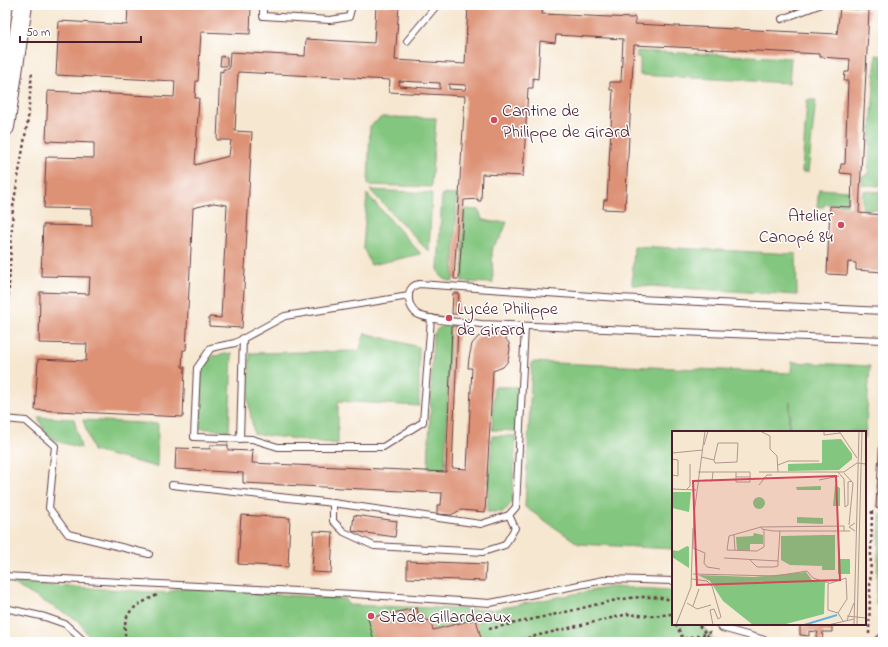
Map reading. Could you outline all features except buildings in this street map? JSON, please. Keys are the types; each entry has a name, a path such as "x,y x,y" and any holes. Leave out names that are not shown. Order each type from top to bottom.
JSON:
{"street":[{"path":"5,127 13,52 23,5"}],"lane":[{"path":"263,5 263,16 330,20 349,17 352,5"},
{"path":"407,41 437,5"},
{"path":"782,19 819,5"},
{"path":"883,311 619,298 419,284 411,288 409,296 411,306 416,314 431,318 481,324 883,340"},
{"path":"409,296 285,316 235,343 211,348 196,368 194,437 252,439 278,447 383,447 423,422 431,318"},
{"path":"172,485 334,503 481,524 509,515 516,507 525,326"},
{"path":"240,439 243,338"},
{"path":"5,419 26,420 55,446 49,508 68,534 149,554"},
{"path":"334,503 333,521 344,532 374,546 483,552 505,545 515,528 509,515"},
{"path":"5,576 353,594 490,604 609,579 672,581"},
{"path":"5,608 45,617 65,624 85,642"},
{"path":"720,625 722,628 772,642"},
{"path":"876,642 883,636"}],"path":[{"path":"5,382 13,207 28,119 32,67"},
{"path":"869,634 872,511"},
{"path":"126,642 124,624 129,612 141,603 176,585"},
{"path":"489,630 626,599 650,597 672,601"},
{"path":"510,642 628,614 652,616 672,614"},
{"path":"676,625 683,640 706,634 699,625"}],"green space":[{"path":"637,51 791,58 789,83 640,75 640,57 636,57"},
{"path":"876,55 883,56 883,186 862,185 862,176 868,175"},
{"path":"807,100 816,100 808,172 802,172"},
{"path":"382,117 436,118 431,187 368,185 370,126"},
{"path":"819,189 849,191 847,205 824,204 824,207 817,207"},
{"path":"370,190 432,193 429,252"},
{"path":"863,191 883,192 883,210 862,209"},
{"path":"367,194 421,254 371,265 363,247"},
{"path":"442,194 457,195 453,282 443,278 438,268"},
{"path":"464,209 479,210 482,219 492,222 507,222 501,237 492,248 493,283 462,282"},
{"path":"634,246 796,254 797,295 632,285"},
{"path":"450,325 445,470 428,469 433,336 440,328"},
{"path":"365,333 419,347 419,406 338,401 338,444 254,434 248,400 250,353 359,351"},
{"path":"232,353 229,431 198,428 202,367 213,356"},
{"path":"532,362 791,373 792,362 870,366 866,431 789,431 790,402 788,431 672,431 672,549 579,544 525,507"},
{"path":"494,387 518,387 516,431 492,430"},
{"path":"38,417 74,419 81,448 50,437 44,430"},
{"path":"83,420 158,424 157,467 93,451"},
{"path":"492,436 516,436 512,502 504,512 487,512"},
{"path":"880,514 883,514 883,605 876,605"},
{"name":"Stade Gillardeaux","path":"11,583 167,593 178,588 346,599 348,605 491,610 611,587 672,590 672,625 704,625 715,642 92,642 79,621"}],"place":[{"name":"Cantine de Philippe de Girard","path":"494,120"},
{"name":"Atelier Canopé 84","path":"841,225"},
{"name":"Lycée Philippe de Girard","path":"449,318"},
{"name":"Stade Gillardeaux","path":"371,616"}]}
